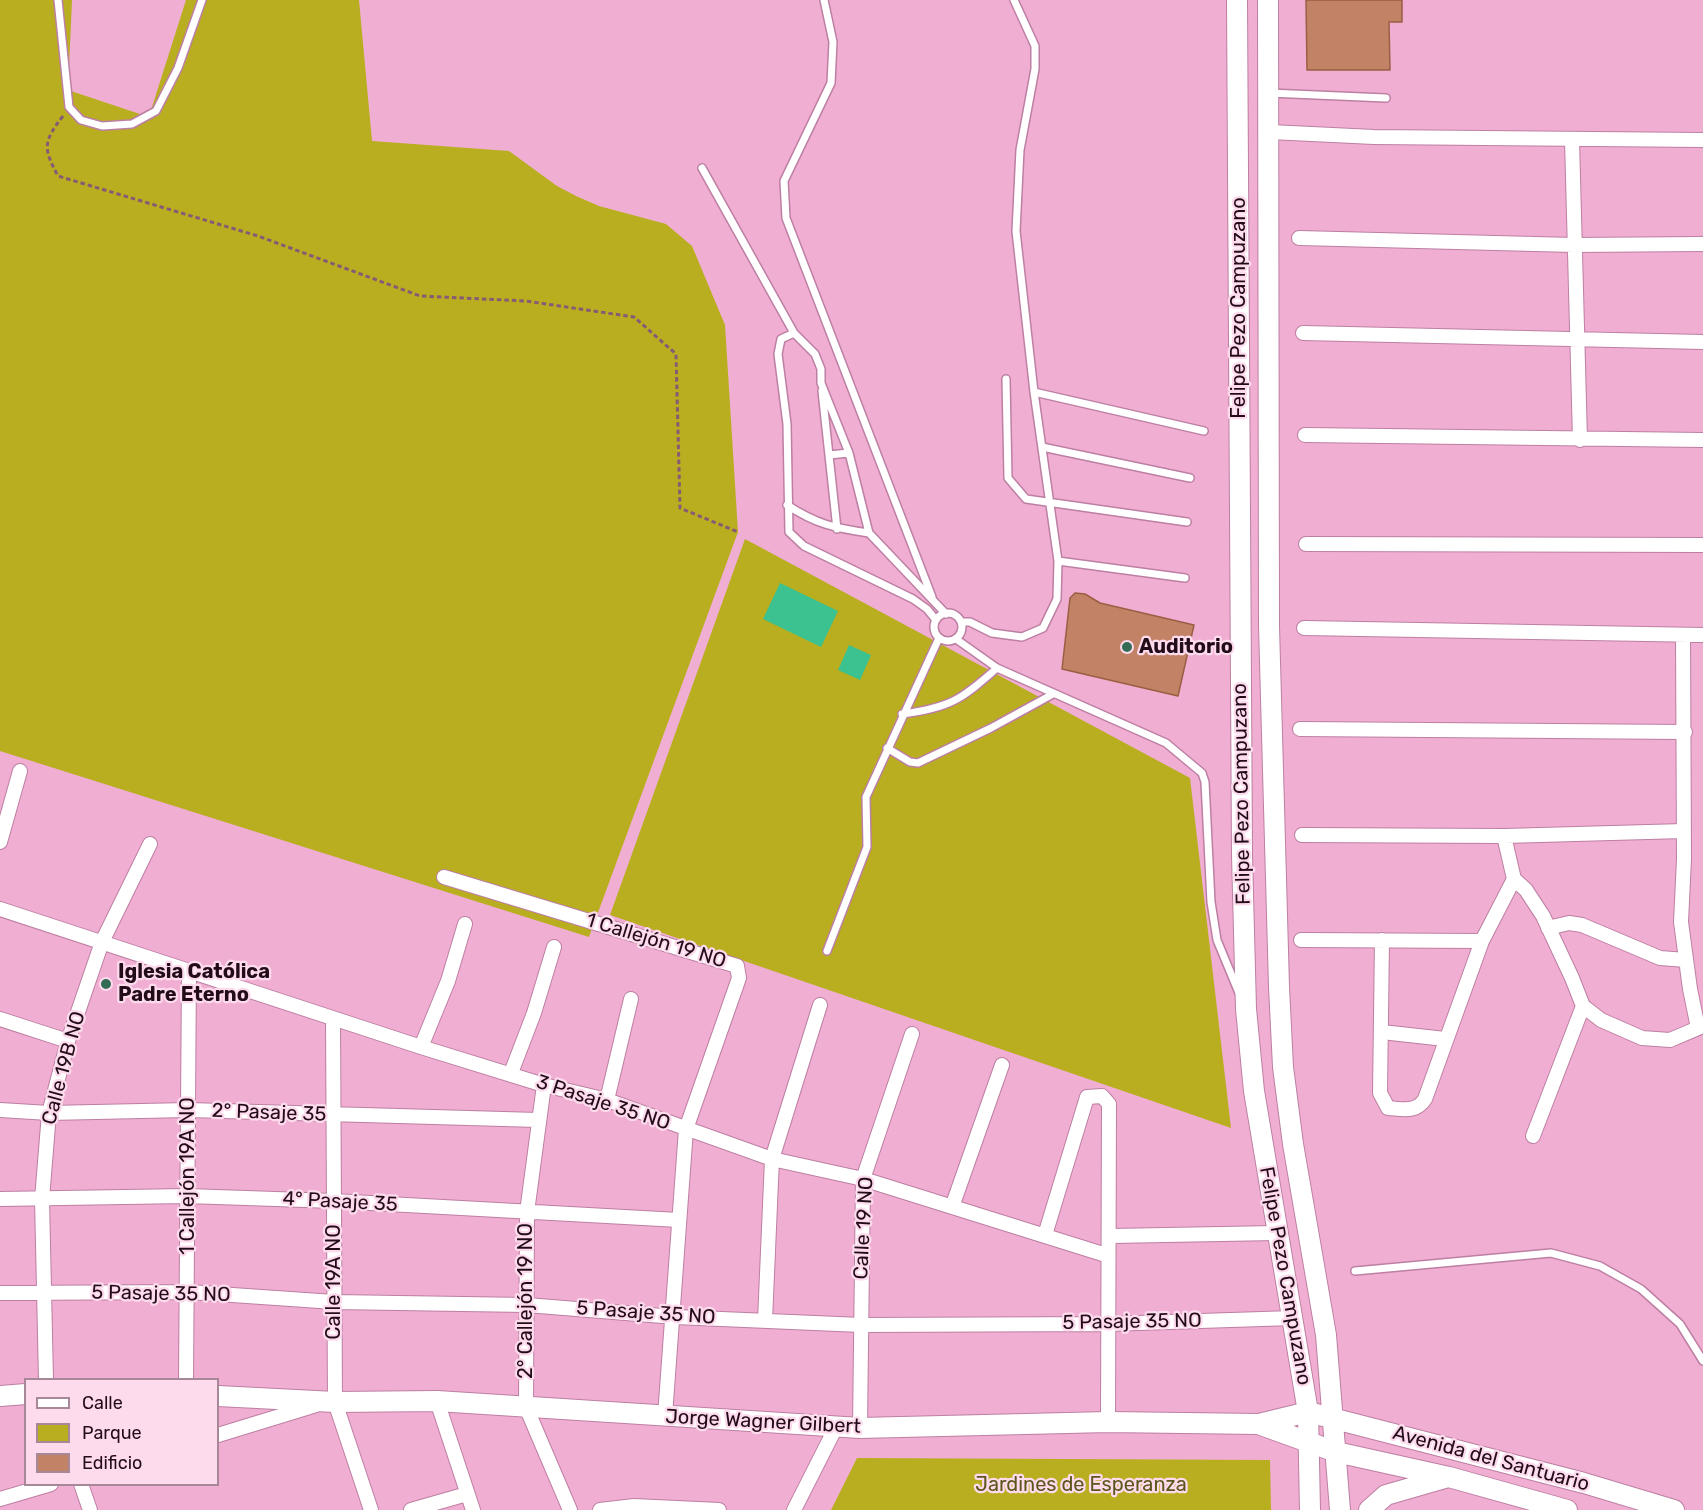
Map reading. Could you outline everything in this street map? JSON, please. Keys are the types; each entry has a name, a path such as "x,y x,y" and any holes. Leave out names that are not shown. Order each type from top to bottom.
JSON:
{"main road":[{"name":"Felipe Pezo Campuzano","path":"1237,0 1242,855 1246,1009 1254,1091 1308,1412 1310,1510"},
{"name":"Felipe Pezo Campuzano","path":"1268,0 1269,626 1283,1067 1293,1144 1323,1315 1340,1510"},
{"path":"0,1396 24,1394"},
{"name":"Jorge Wagner Gilbert","path":"219,1396 331,1402 437,1401 836,1428 1108,1422 1259,1424 1308,1412"},
{"name":"Avenida del Santuario","path":"1308,1412 1584,1483 1674,1510"},
{"name":"Avenida del Santuario","path":"1259,1424 1310,1440 1336,1452 1449,1477 1567,1510"},
{"path":"1369,1510 1386,1495 1449,1477"}],"street":[{"path":"1270,132 1374,137 1703,140"},
{"path":"1572,140 1580,440"},
{"path":"1299,238 1574,245 1703,244"},
{"path":"1303,333 1703,342"},
{"path":"1305,435 1703,440"},
{"path":"1306,544 1703,545"},
{"path":"1304,628 1703,635"},
{"path":"1504,836 1514,879 1526,890 1548,928 1572,978 1582,1006 1601,1020 1642,1038 1670,1040 1701,1027 1686,960 1681,922 1685,732 1683,635"},
{"path":"1300,729 1685,732"},
{"path":"0,842 20,771"},
{"path":"1302,835 1504,836 1684,831"},
{"name":"Calle 19B NO","path":"46,1378 42,1198 49,1113 68,1041 102,942 150,844"},
{"name":"1 Callejón 19 NO","path":"444,877 737,966 739,978 686,1130 675,1317 665,1416"},
{"path":"1382,940 1383,1032 1380,1093 1388,1108 1411,1110 1420,1106 1482,941 1514,879"},
{"name":"3 Pasaje 35 NO","path":"0,909 421,1047 544,1085 607,1100 772,1159 863,1179 1045,1234 1106,1256"},
{"path":"1548,928 1569,923 1582,925 1660,958 1686,960"},
{"path":"421,1047 448,981 465,924"},
{"path":"1301,940 1482,941"},
{"path":"511,1073 554,947"},
{"name":"1 Callejón 19A NO","path":"186,1378 189,1292 187,1196 189,972"},
{"path":"607,1100 631,999"},
{"path":"765,1320 772,1159 820,1005"},
{"path":"1533,1136 1582,1006"},
{"path":"0,1019 68,1041"},
{"name":"Calle 19A NO","path":"331,1402 334,1302 333,1019"},
{"path":"1383,1032 1445,1039"},
{"name":"Calle 19 NO","path":"860,1428 863,1179 912,1034"},
{"path":"952,1207 1002,1065"},
{"name":"2° Callejón 19 NO","path":"544,1085 527,1212 526,1407 570,1510"},
{"path":"1045,1234 1087,1097 1097,1095 1107,1099 1109,1104 1110,1236 1106,1256 1108,1422"},
{"name":"2° Pasaje 35","path":"0,1110 49,1113 188,1110 333,1116 538,1120"},
{"name":"4° Pasaje 35","path":"0,1199 187,1196 334,1201 679,1220"},
{"path":"1110,1236 1277,1233"},
{"name":"5 Pasaje 35 NO","path":"0,1293 189,1292 334,1302 526,1305 675,1317 861,1324 1107,1324 1293,1318"},
{"path":"437,1401 473,1510"},
{"path":"219,1435 331,1402 371,1510"},
{"path":"794,1510 836,1428"},
{"path":"0,1499 47,1486"},
{"path":"81,1486 90,1510"},
{"path":"411,1510 467,1494"},
{"path":"600,1510 634,1506 719,1510"}],"lane":[{"path":"58,0 69,107 81,120 102,126 132,124 156,111 178,68 202,0"},
{"path":"824,0 833,42 831,82 784,182 786,218 932,597"},
{"path":"961,622 970,622 992,633 1022,637 1044,628 1058,599 1058,561 1034,392 1016,231 1020,150 1035,69 1035,46 1014,0"},
{"path":"1269,93 1386,98"},
{"path":"702,168 794,333 815,354 821,369 837,529"},
{"path":"794,333 781,339 778,354 787,424 789,532 804,546 913,599 927,609 936,620"},
{"path":"1006,379 1008,478 1026,499 1187,522"},
{"path":"821,383 849,453 869,533 946,614"},
{"path":"1034,392 1204,431"},
{"path":"1042,447 1190,478"},
{"path":"829,455 849,453"},
{"path":"787,505 812,521 837,529 869,533"},
{"path":"1058,561 1185,578"},
{"path":"946,614 952,614 961,622 962,628 956,639 950,641 939,638 934,627 936,620 946,614"},
{"path":"827,951 867,847 866,797 902,714 939,638"},
{"path":"956,639 997,668 1166,743 1202,773 1216,940 1246,1009"},
{"path":"902,714 938,710 967,695 997,668"},
{"path":"887,748 910,762 918,764 1053,694"},
{"path":"1355,1271 1551,1253 1600,1266 1641,1289 1680,1324 1703,1361"}],"path":[{"path":"69,107 50,133 46,154 58,176 258,236 420,296 526,301 634,316 676,354 680,508 738,532"}],"green space":[{"path":"0,0 72,0 68,90 143,115 152,107 186,0 359,0 372,141 509,151 557,186 576,196 599,206 666,224 692,246 725,325 738,532 589,937 0,751"},
{"path":"745,539 1190,778 1231,1128 610,915"},
{"name":"Jardines de Esperanza","path":"857,1458 1270,1460 1271,1510 831,1510"}],"shaded area":[{"path":"780,583 838,611 821,647 763,619"},
{"path":"849,645 871,655 860,680 838,670"}],"building":[{"path":"1306,0 1402,0 1402,22 1389,22 1390,70 1307,70"},
{"name":"Auditorio","path":"1075,593 1085,594 1100,603 1194,625 1178,696 1062,669 1070,598"}],"place":[{"name":"Auditorio","path":"1127,647"},
{"name":"Iglesia Católica Padre Eterno","path":"106,984"}]}
